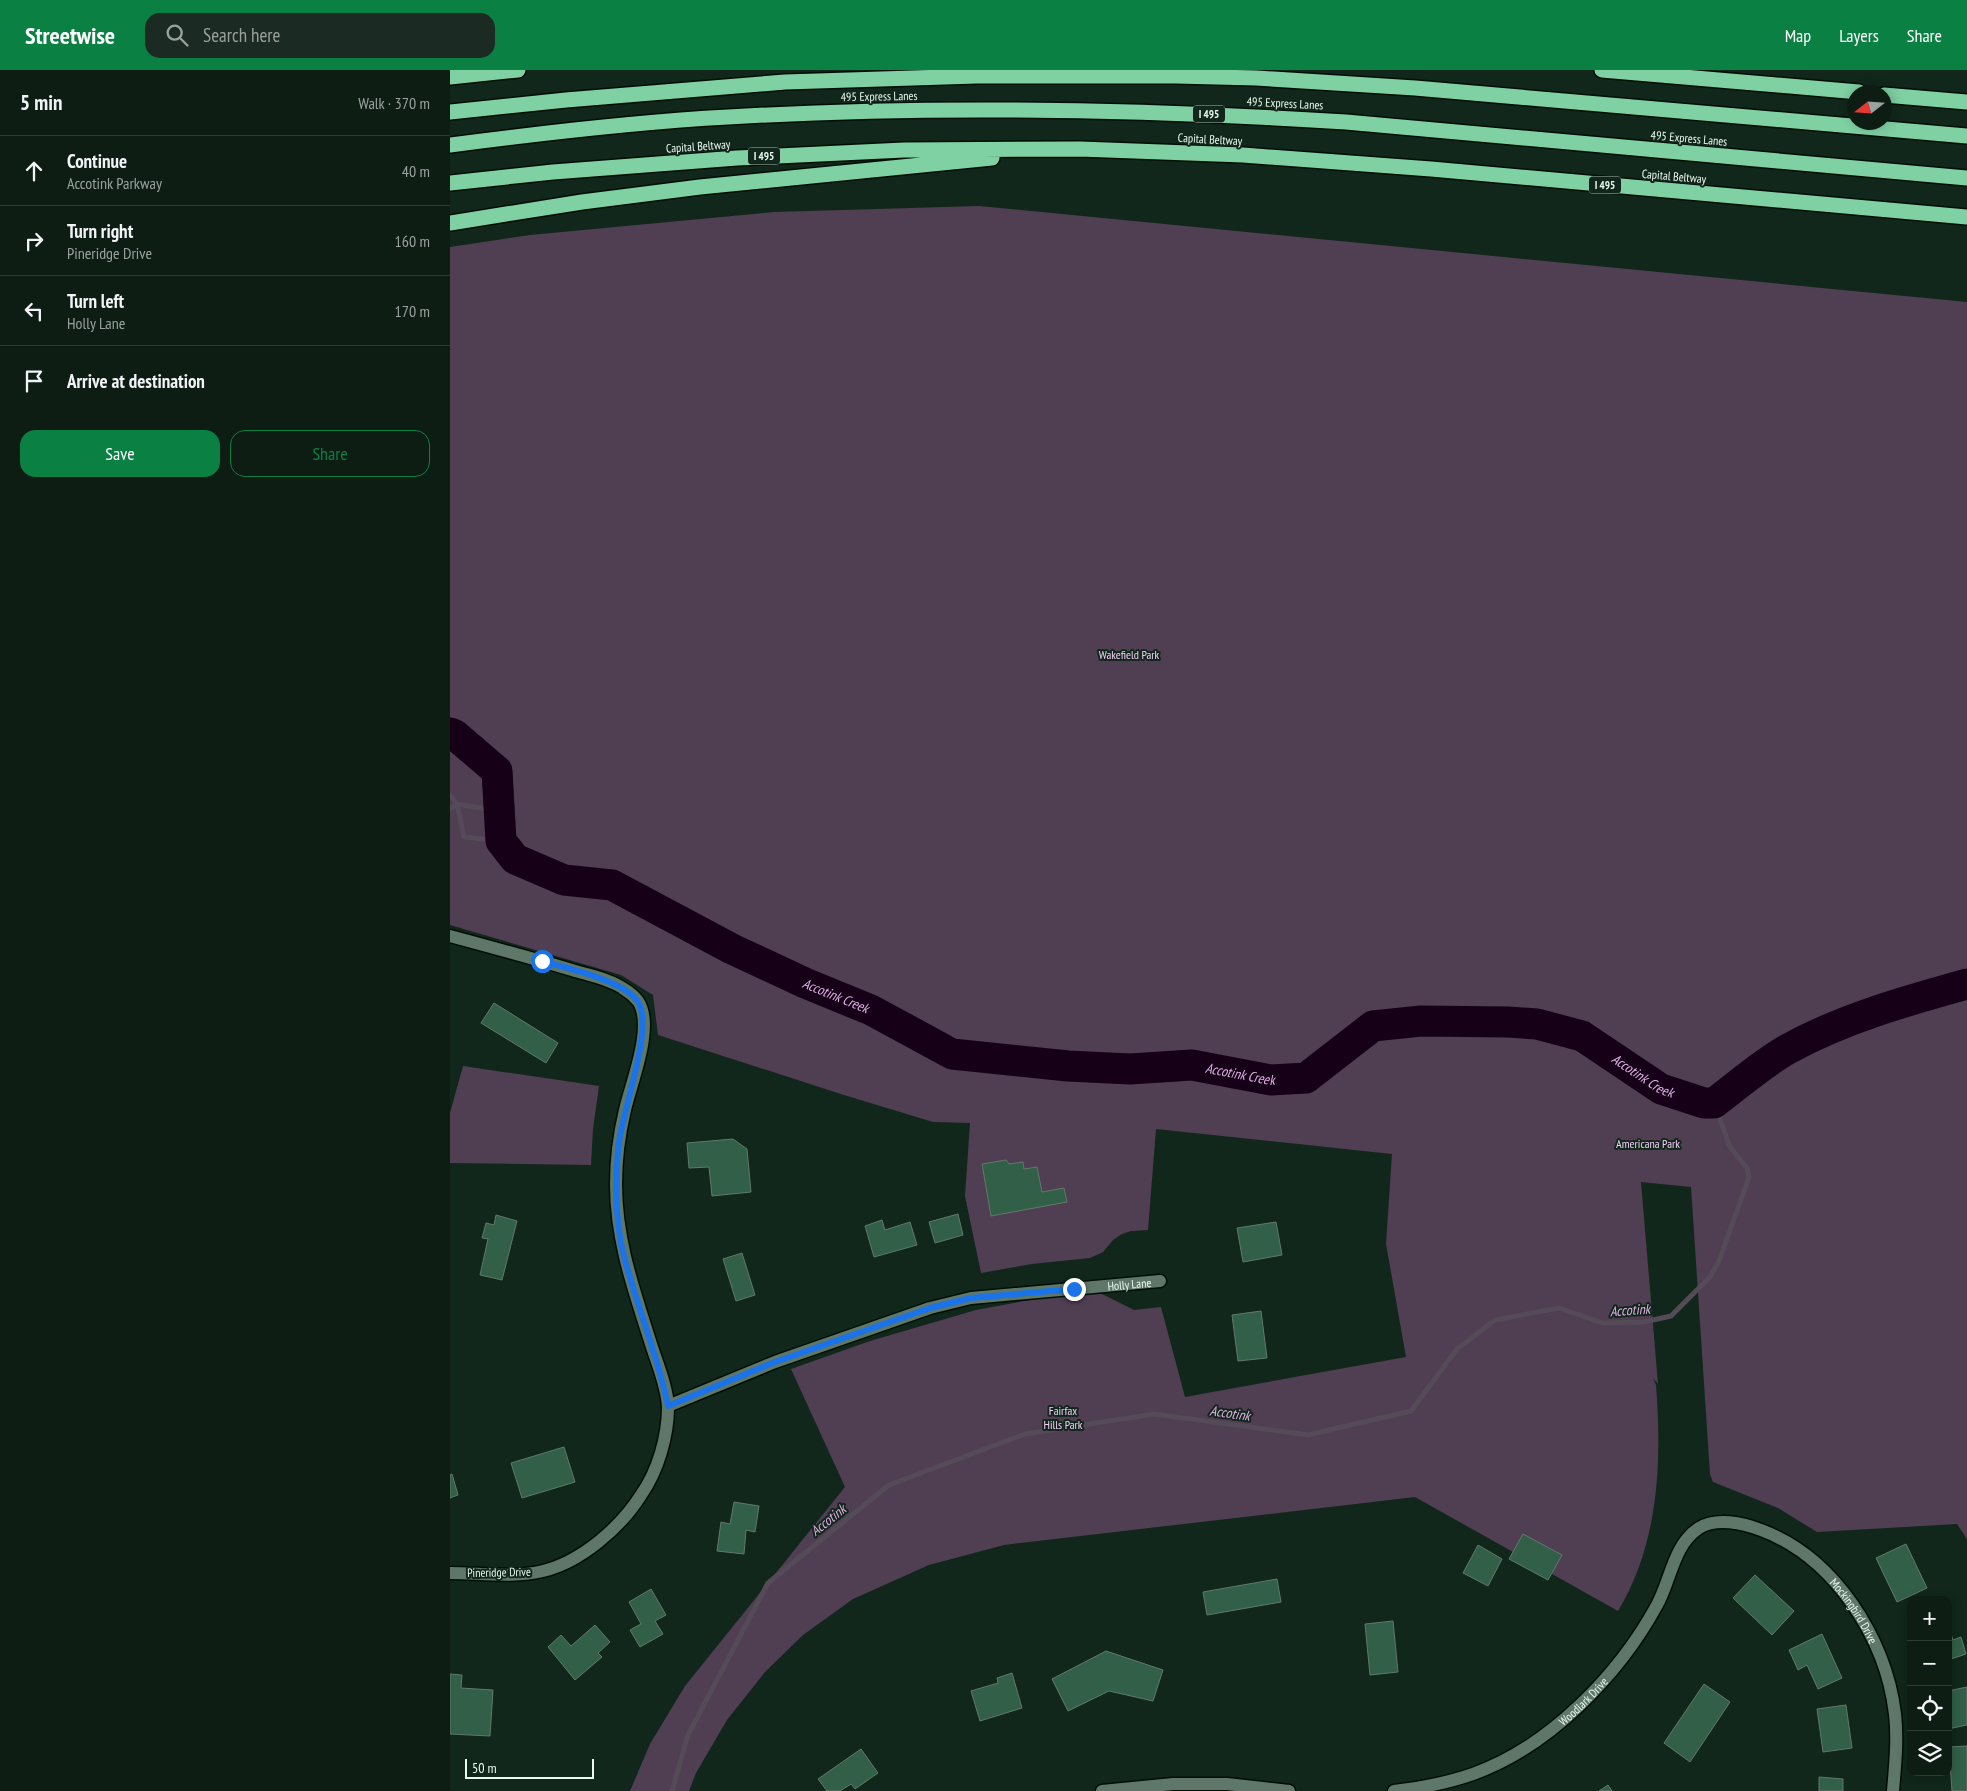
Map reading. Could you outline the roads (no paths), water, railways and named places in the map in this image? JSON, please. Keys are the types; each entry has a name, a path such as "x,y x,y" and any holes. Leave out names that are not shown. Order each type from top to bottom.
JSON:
{"highway":[{"path":"450,77 518,70"},
{"path":"1602,70 1847,91"},
{"name":"495 Express Lanes","path":"450,112 615,95 785,82 1004,76 1176,76 1256,78 1484,93 1967,136"},
{"path":"1892,96 1967,102"},
{"name":"495 Express Lanes","path":"450,145 590,129 726,117 920,110 1097,111 1252,116 1346,122 1967,178"},
{"path":"450,223 582,202 700,187 1080,149"},
{"name":"Capital Beltway","path":"450,184 553,172 737,158 904,150 1080,149 1244,155 1431,169 1967,217"}],"street":[{"name":"Pineridge Drive","path":"450,936 583,973 622,987 639,1003 644,1032 624,1112 618,1148 617,1220 624,1258 668,1406 660,1453 642,1495 606,1535 588,1550 567,1563 542,1571 498,1575 450,1573"},
{"name":"Holly Lane","path":"668,1406 775,1362 946,1304 971,1298 1160,1281"},
{"name":"Mockingbird Drive","path":"1701,1527 1713,1522 1729,1522 1755,1527 1779,1536 1800,1549 1845,1595 1864,1622 1878,1651 1890,1686 1895,1714 1897,1744 1893,1791"},
{"name":"Woodlark Drive","path":"1394,1791 1449,1782 1474,1774 1497,1764 1561,1722 1590,1696 1616,1667 1637,1638 1658,1603 1681,1547 1689,1535 1701,1527"},
{"path":"1102,1791 1173,1784 1227,1784 1289,1791"}],"waterway":[{"name":"Accotink Creek","path":"450,733 455,735 497,771 501,841 515,859 564,880 612,885 732,949 805,983 871,1010 952,1054 1068,1066 1130,1069 1192,1065 1271,1080 1306,1078 1373,1026 1421,1021 1508,1022 1537,1024 1582,1036 1661,1089 1704,1103 1714,1103 1769,1061 1809,1038 1876,1011 1967,984"},
{"name":"Accotink Creek","path":"450,795 457,804 464,837 501,841"},
{"name":"Accotink Creek","path":"450,809 457,804 481,808 499,815"},
{"name":"Accotink","path":"672,1791 688,1735 768,1583 889,1485 1025,1434 1154,1414 1308,1435 1411,1411 1457,1349 1495,1320 1559,1308 1603,1323 1644,1322 1671,1316 1710,1277 1719,1261 1749,1177 1747,1168 1730,1147 1714,1103"}],"park label":[{"name":"Wakefield Park","path":"1129,654"},
{"name":"Americana Park","path":"1648,1143"},
{"name":"Fairfax Hills Park","path":"1063,1417"}]}
